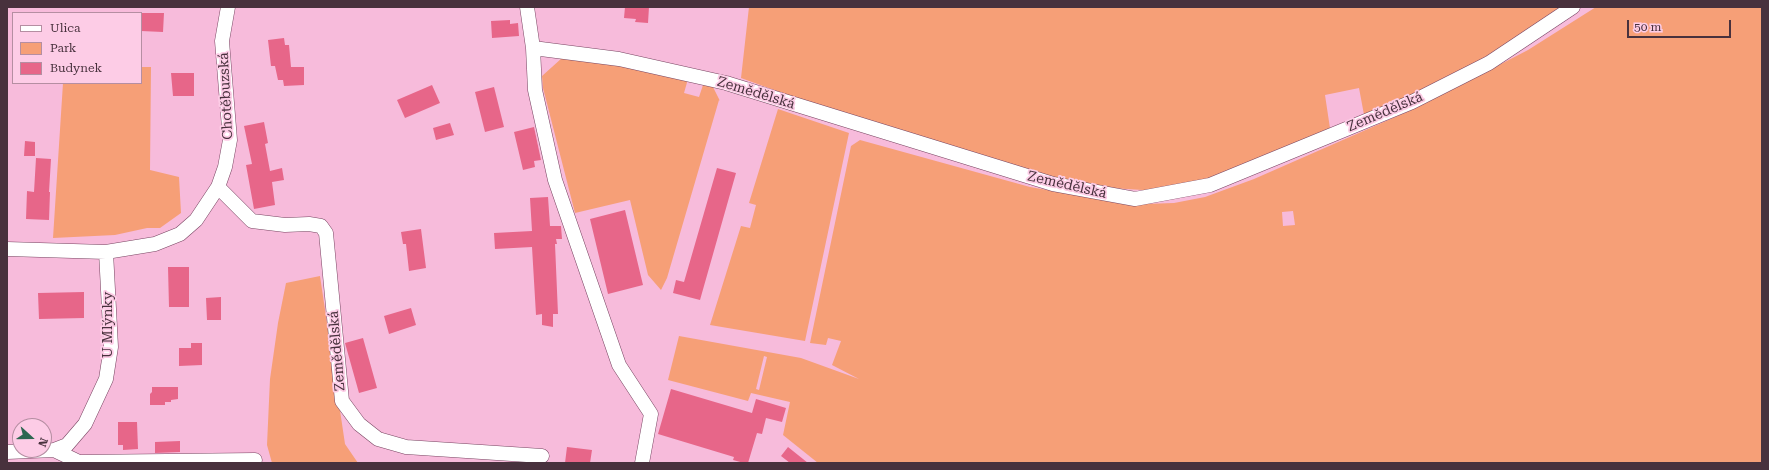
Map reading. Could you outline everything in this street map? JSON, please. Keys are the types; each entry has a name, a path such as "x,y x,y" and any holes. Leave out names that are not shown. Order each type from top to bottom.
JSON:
{"street":[{"name":"Chotěbuzská","path":"7,248 106,252 155,244 180,234 196,220 218,187 225,167 230,140 222,41 228,7"},
{"path":"527,7 533,48 535,90 555,180 619,365 651,414 642,463"},
{"name":"Zemědělská","path":"533,48 618,59 726,83 1053,184 1135,199 1210,185 1412,102 1489,63 1573,7"},
{"name":"Zemědělská","path":"218,187 252,221 285,225 309,224 321,226 326,233 342,401 359,424 378,439 406,447 542,456"},
{"name":"U Mlýnky","path":"7,452 54,450 67,445 84,424 106,379 111,347 106,252"},
{"name":"U Mlýnky","path":"54,450 79,462 255,460"}],"green space":[{"path":"749,7 1573,7 1525,37 1365,120 1359,88 1325,95 1331,135 1204,183 1159,191 1094,187 1016,172 898,135 741,78"},
{"path":"1596,7 1762,7 1762,463 818,463 783,435 790,402 751,393 748,401 668,380 679,336 801,358 859,379 832,365 841,341 828,338 826,345 810,343 851,146 860,140 1030,187 1104,200 1144,204 1174,203 1205,197 1254,179 1418,107 1528,50","holes":["1293,211 1295,225 1283,226 1282,212","764,356 767,357 759,390 756,389"]},
{"path":"562,58 655,70 688,79 684,93 699,97 704,82 713,87 720,101 719,100 667,278 661,290 648,275 630,200 575,213 543,88 542,76"},
{"path":"142,67 151,67 150,170 179,177 181,213 160,228 147,228 115,235 53,238 63,84 142,84"},
{"path":"778,109 849,133 805,341 710,325 741,226 750,228 756,205 749,203"},
{"path":"320,276 345,444 358,463 272,463 267,445 270,379 278,323 286,283"}],"building":[{"path":"625,7 649,7 648,23 635,22 636,19 624,18"},
{"path":"142,13 164,13 163,32 142,31"},
{"path":"510,20 510,24 518,23 519,36 492,38 491,21"},
{"path":"284,38 285,45 289,45 291,67 304,67 304,85 284,86 283,80 278,80 275,66 271,66 268,40"},
{"path":"171,73 194,73 194,96 173,96"},
{"path":"432,85 440,103 405,118 397,100"},
{"path":"494,87 504,127 485,132 475,92"},
{"path":"264,122 268,143 265,144 270,171 282,168 284,180 272,182 275,205 254,209 246,165 252,164 244,126"},
{"path":"450,123 454,135 436,140 433,128"},
{"path":"534,127 541,160 534,161 535,167 523,170 514,132"},
{"path":"25,141 35,142 35,156 24,156"},
{"path":"36,158 51,159 49,220 26,219 27,191 34,192"},
{"path":"717,168 736,173 700,300 673,293 676,280 684,282"},
{"path":"548,197 550,226 561,226 562,239 556,239 557,244 555,244 558,314 553,314 553,327 542,325 542,314 536,315 532,247 495,249 494,233 532,231 530,198"},
{"path":"625,210 643,285 608,294 590,219"},
{"path":"421,229 426,268 409,271 406,244 403,244 401,232"},
{"path":"168,267 189,267 189,307 169,307"},
{"path":"84,292 84,318 39,319 38,293"},
{"path":"221,297 221,320 207,320 206,298"},
{"path":"411,308 416,325 389,334 384,316"},
{"path":"363,338 377,388 359,393 345,343"},
{"path":"191,343 202,343 202,365 179,366 179,348 191,348"},
{"path":"152,387 178,387 178,399 171,400 171,402 165,402 165,405 150,405 150,394 152,392"},
{"path":"671,389 752,413 756,399 786,408 782,422 766,418 762,434 757,433 748,463 744,463 733,460 734,457 658,434"},
{"path":"118,422 137,422 138,449 123,450 123,445 118,445"},
{"path":"180,441 180,452 155,453 155,442"},
{"path":"567,447 592,450 590,463 565,463"},
{"path":"788,447 808,463 790,463 781,456"}]}
